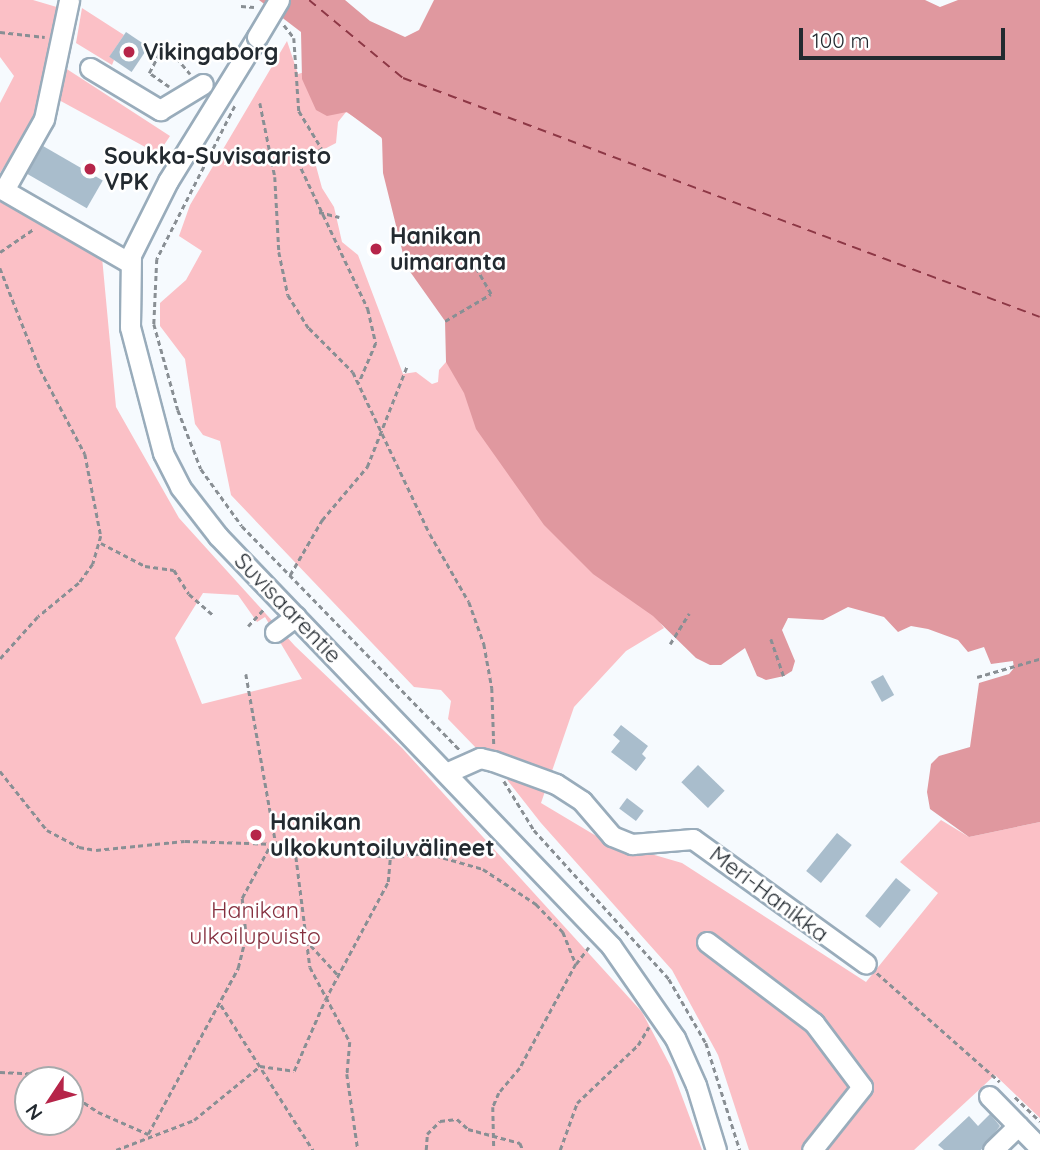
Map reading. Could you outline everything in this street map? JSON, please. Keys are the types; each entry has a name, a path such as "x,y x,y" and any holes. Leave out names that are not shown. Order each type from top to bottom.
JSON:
{"street":[{"path":"69,0 44,119 2,189 130,263"},
{"name":"Suvisaarentie","path":"279,0 168,181 130,263 130,327 163,453 204,520 600,934 662,1015 686,1060 716,1150"},
{"path":"90,68 149,107 166,107 196,87"},
{"path":"275,632 296,616"},
{"path":"446,773 487,760"},
{"name":"Meri-Hanikka","path":"487,760 556,784 582,801 612,836 632,844 693,839 866,964"},
{"path":"707,942 814,1023 862,1087 812,1150"},
{"path":"996,1090 1018,1126 1040,1148"},
{"path":"993,1150 1018,1126"}],"path":[{"path":"0,32 40,37"},
{"path":"160,52 176,55 196,87 152,77 149,68 160,52"},
{"path":"295,74 299,111 322,149 313,155 294,153 319,212 369,309 376,343 359,383"},
{"path":"239,96 225,133 162,244 152,300 154,324 169,384 201,469 242,526 438,730 457,747 487,760 534,830 668,979 706,1043 740,1150"},
{"path":"260,103 275,177 279,252 288,295 309,328 359,383 380,434 469,602 484,644 492,688 487,760"},
{"path":"319,212 339,218"},
{"path":"0,252 49,218"},
{"path":"445,321 491,294 475,266"},
{"path":"0,268 40,369 89,467 101,542 79,583 38,617 0,659"},
{"path":"290,576 322,520 367,467 407,366"},
{"path":"101,542 145,566 174,570 192,598 214,616"},
{"path":"248,626 271,602"},
{"path":"670,644 689,613"},
{"path":"771,639 784,676"},
{"path":"977,677 1039,659"},
{"path":"148,1135 176,1076 194,1056 237,968 246,937 242,898 273,844 246,674"},
{"path":"0,771 47,830 79,847 96,850 185,841 273,844 390,857 427,853 483,869 536,904 563,932 576,964"},
{"path":"295,848 310,967 325,1000 350,1042 347,1074 358,1150"},
{"path":"116,1150 148,1135 194,1120 260,1066 293,1071 325,1000 388,882 390,857"},
{"path":"494,1150 494,1107 499,1093 520,1068 576,964 600,934"},
{"path":"305,939 338,975"},
{"path":"866,964 946,1029 996,1090"},
{"path":"220,1004 313,1150"},
{"path":"560,1150 577,1103 662,1015"},
{"path":"1012,1094 1040,1121"},
{"path":"84,1102 98,1112 148,1135"},
{"path":"426,1150 427,1134 440,1121 457,1119 468,1129 520,1143 523,1150"}],"green space":[{"path":"0,0 33,0 60,8 56,62 170,136 158,154 46,93 42,107 0,173 0,103 14,76 0,57"},
{"path":"82,8 124,35 110,56 114,60 112,65 76,43"},
{"path":"287,41 298,74 308,71 388,104 384,145 379,132 346,112 338,122 336,143 313,155 322,188 334,207 342,242 358,255 403,374 416,372 432,384 438,382 439,370 446,362 447,333 664,628 626,651 574,707 541,803 603,840 682,863 866,982 938,893 900,862 941,820 969,837 1040,822 1040,1118 995,1075 914,1150 749,1150 718,1055 672,970 541,823 508,781 497,756 479,751 448,719 451,701 441,690 414,687 231,495 220,441 203,435 195,424 185,359 160,326 160,303 186,280 202,251 179,236 190,205"},
{"name":"Hanikan ulkoilupuisto","path":"0,202 102,257 116,407 179,518 295,646 402,748 642,1012 671,1067 702,1150 0,1150","holes":["203,593 238,595 257,622 265,617 302,679 202,704 175,638"]}],"shaded area":[{"path":"259,0 345,0 370,21 405,37 419,30 434,0 925,0 940,7 958,0 1040,0 1040,822 969,837 930,809 927,792 931,764 939,756 970,747 979,683 1009,674 1014,668 1013,661 991,664 984,647 968,652 958,640 911,626 898,632 884,617 848,607 823,620 788,618 782,630 795,661 792,671 784,676 766,680 757,676 745,648 721,665 710,665 696,658 653,616 593,574 544,525 476,429 464,393 446,362 445,321 406,266 383,173 382,138 347,112 327,116 316,110 302,79 301,32"}],"building":[{"name":"Vikingaborg","path":"126,32 148,47 132,72 109,57"},
{"path":"43,146 103,180 87,208 27,174"},
{"path":"883,675 894,695 882,702 871,682"},
{"path":"621,725 648,746 642,754 646,758 636,771 611,752 620,741 613,735"},
{"path":"698,765 725,791 708,808 681,782"},
{"path":"627,798 644,811 636,821 619,808"},
{"path":"837,833 852,845 821,883 806,871"},
{"path":"896,878 911,890 880,928 865,916"},
{"path":"990,1114 1000,1126 981,1150 944,1150 938,1145 969,1116 978,1126"}],"ferry route":[{"path":"309,0 403,78 1040,317"}],"place":[{"name":"Vikingaborg","path":"129,52"},
{"name":"Soukka-Suvisaaristo VPK","path":"90,169"},
{"name":"Hanikan uimaranta","path":"376,249"},
{"name":"Hanikan ulkokuntoiluvälineet","path":"256,835"}]}
